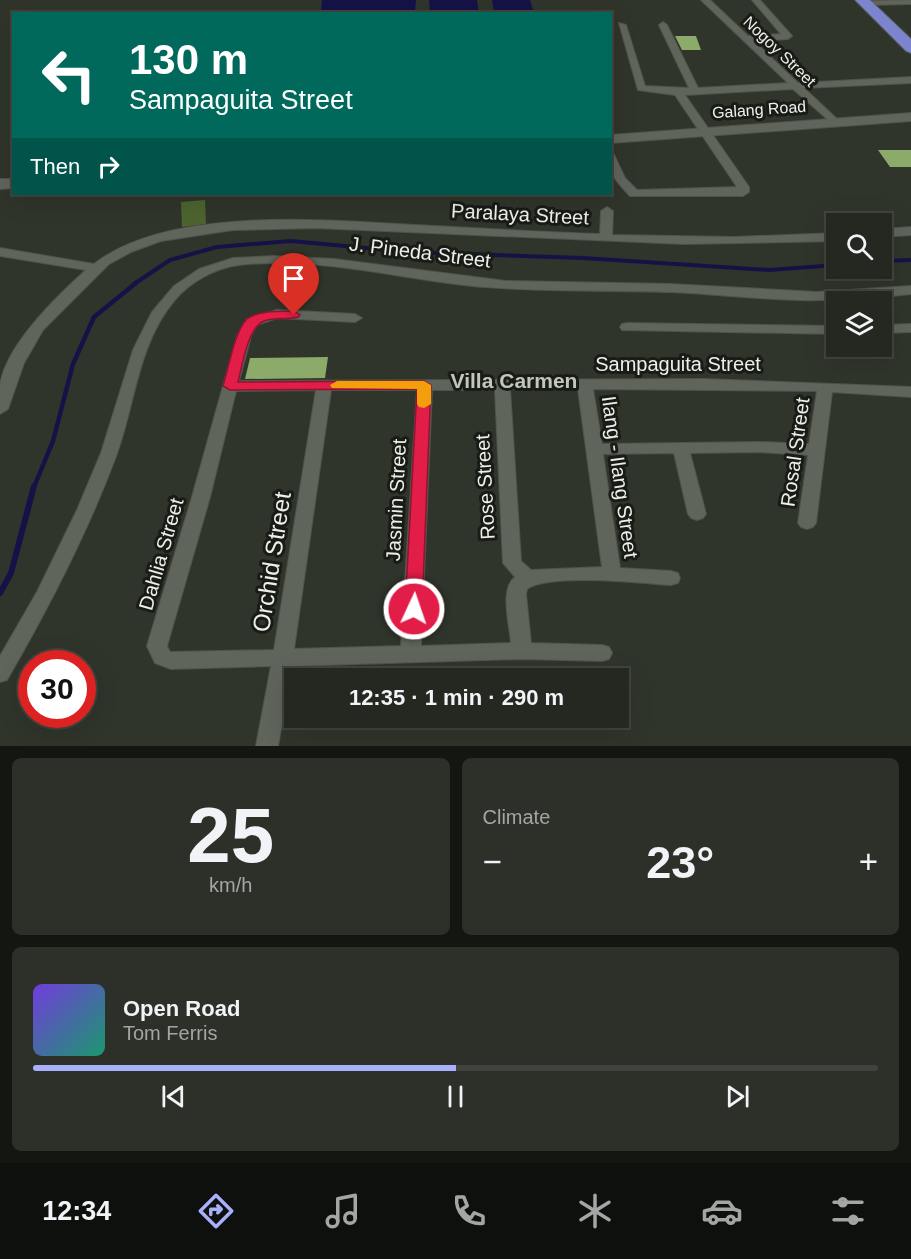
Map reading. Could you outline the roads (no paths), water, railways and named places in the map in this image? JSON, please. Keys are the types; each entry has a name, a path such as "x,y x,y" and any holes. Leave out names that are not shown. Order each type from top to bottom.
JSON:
{"highway":[{"path":"864,1 911,48"}],"street":[{"name":"Nogoy Street","path":"705,0 834,122"},
{"path":"746,39 788,36 756,0"},
{"path":"864,1 911,2"},
{"path":"622,25 641,88 678,92 911,80"},
{"path":"663,25 695,91"},
{"path":"615,179 630,192 639,195 743,192 743,187 707,131 678,92"},
{"name":"Galang Road","path":"612,139 911,117"},
{"path":"606,238 607,211"},
{"name":"Paralaya Street","path":"0,409 9,378 31,335 107,259 159,238 190,232 256,226 344,226 606,238 777,240 826,238"},
{"path":"892,232 911,231"},
{"path":"0,252 96,268"},
{"name":"J. Pineda Street","path":"0,674 48,588 81,521 110,451 132,374 155,319 171,296 198,274 219,265 240,261 286,259 352,264 484,283 683,289 815,296 911,290"},
{"name":"Dahlia Street","path":"355,318 276,315 252,322 244,336 230,386 158,646 159,655 164,660 175,661 522,651 602,653"},
{"path":"627,327 826,330"},
{"path":"892,329 911,328"},
{"name":"Orchid Street","path":"267,746 284,657 324,385"},
{"name":"Jasmin Street","path":"411,654 424,385"},
{"name":"Ilang - Ilang Street","path":"585,385 612,574"},
{"name":"Sampaguita Street","path":"230,386 825,387 911,392"},
{"name":"Rose Street","path":"502,386 512,563 528,578"},
{"name":"Rosal Street","path":"807,523 825,387"},
{"path":"595,449 760,447 817,450"},
{"path":"681,448 697,514"},
{"path":"522,651 516,594 518,585 528,578 548,574 612,574 672,578"}],"waterway":[{"path":"134,284 170,260 217,247 291,241 409,252 583,258 769,270 826,266"},
{"path":"892,261 911,260"},
{"path":"34,487 53,441 73,364 94,317 136,283"},
{"path":"0,593 11,573 34,486"}],"district":[{"name":"Villa Carmen","path":"514,381"}]}
